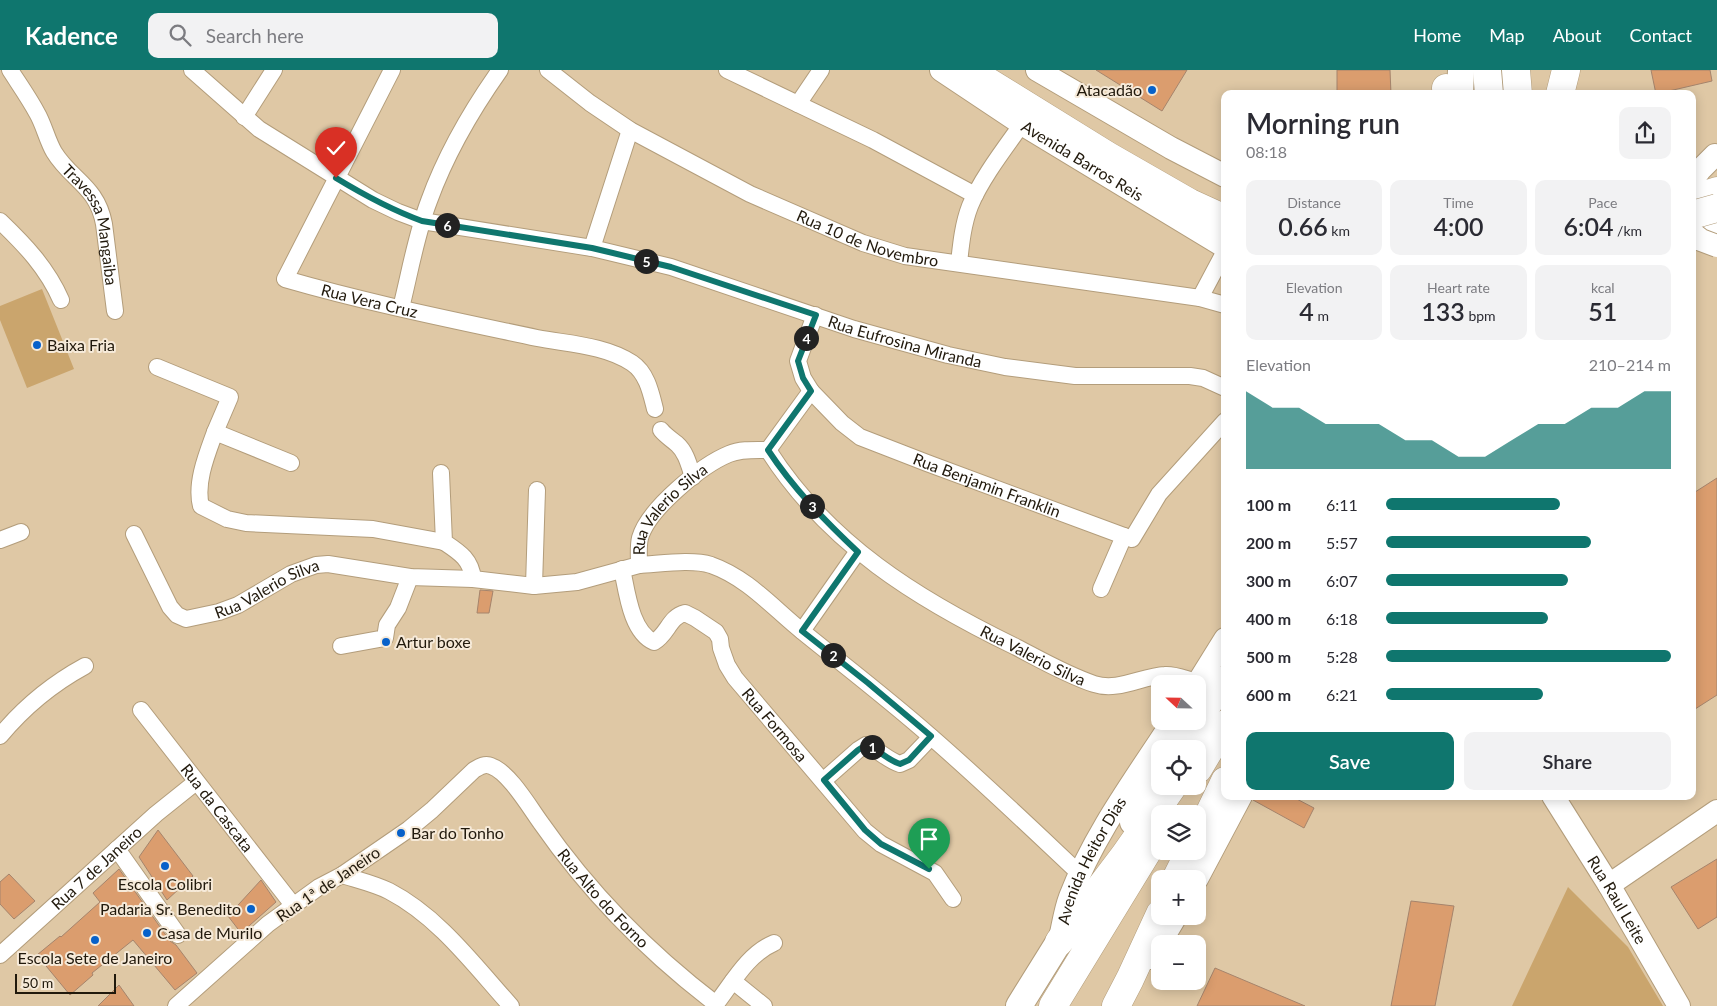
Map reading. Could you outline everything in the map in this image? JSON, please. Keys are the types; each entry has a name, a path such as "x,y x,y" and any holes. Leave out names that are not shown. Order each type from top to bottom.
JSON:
{"highway":[{"path":"1003,70 1162,167 1221,196"},
{"path":"1487,70 1489,90"},
{"path":"1516,70 1518,90"},
{"path":"1561,90 1566,70"},
{"path":"973,72 1115,161 1190,203 1221,217"},
{"path":"1696,197 1717,191"},
{"path":"1696,213 1717,208"},
{"path":"1206,744 1221,724"},
{"path":"1206,756 1221,731"},
{"path":"1198,805 1221,770"},
{"path":"1206,820 1221,789"},
{"path":"1074,1006 1147,862 1170,795"},
{"path":"1059,942 1147,862"},
{"path":"1052,1006 1147,862"},
{"path":"1117,1006 1155,925"}],"main road":[{"name":"Avenida Barros Reis","path":"941,70 1022,124 1221,247"},
{"path":"1037,70 1171,148 1221,174"},
{"path":"1566,70 1569,90"},
{"path":"1696,159 1716,154"},
{"path":"1696,176 1716,154"},
{"path":"1696,217 1717,227"},
{"path":"1696,236 1717,246"},
{"path":"1696,246 1717,236"},
{"path":"1203,675 1221,646"},
{"path":"1186,740 1221,685"},
{"name":"Avenida Heitor Dias","path":"1019,1006 1059,942 1069,899 1104,827 1167,730"},
{"path":"1147,862 1158,795"},
{"path":"1202,870 1239,800"},
{"name":"Rua Raul Leite","path":"1556,800 1609,885 1679,1006"},
{"path":"1609,885 1717,812"},
{"path":"1117,1006 1154,955 1171,925"}],"street":[{"name":"Travessa Mangaiba","path":"10,70 37,112 60,160 97,200 102,213 115,311"},
{"name":"Rua Eufrosina Miranda","path":"192,70 259,129 373,200 422,221 592,248 671,267 854,329 948,355 1005,366 1082,376 1190,376 1203,378 1221,386"},
{"path":"244,117 274,70"},
{"name":"Rua Vera Cruz","path":"392,70 285,279 336,294 594,348 622,357 634,364 644,376 651,392 655,409"},
{"path":"401,308 422,221 429,201 462,129 479,99 500,70"},
{"name":"Rua 10 de Novembro","path":"548,70 590,103 630,130 750,194 863,243 905,256 1200,298 1221,305"},
{"path":"727,70 873,140 974,195"},
{"path":"798,104 821,70"},
{"path":"959,263 965,225 974,195 1022,124"},
{"path":"592,248 630,130"},
{"path":"0,221 34,256 55,286 61,300"},
{"path":"1200,298 1221,257"},
{"name":"Rua Benjamin Franklin","path":"816,315 798,361 803,378 811,391 842,423 860,437 1124,536"},
{"path":"157,367 230,396 215,432 202,477 199,497 201,506 227,518 246,523 373,529 444,542 458,551 469,562 473,579"},
{"path":"768,450 811,391"},
{"path":"1101,589 1124,536 1132,539 1159,494 1221,425"},
{"path":"661,430 678,445 688,460 693,477"},
{"path":"215,432 291,463"},
{"name":"Rua Valerio Silva","path":"134,534 170,608 176,615 186,619 220,612 238,605 291,574 316,565 328,564 410,577 473,579 534,586 577,582 639,565 639,546 644,529 672,494 693,477 730,454 740,451 768,450 783,474 830,525 858,552 900,583 992,635 1095,684 1118,685 1151,678"},
{"path":"441,473 444,542"},
{"path":"534,586 537,490"},
{"path":"0,540 21,532"},
{"path":"802,631 858,552"},
{"path":"639,565 709,564 745,583 931,736 1080,874"},
{"name":"Rua Formosa","path":"622,569 632,614 647,639 654,642 661,638 677,615 685,613 712,628 720,639 721,648 730,672 865,830 881,844 936,873 953,899"},
{"path":"341,646 385,638 387,625 398,608 410,577"},
{"path":"0,736 48,688 85,666"},
{"name":"Rua da Cascata","path":"140,710 293,906"},
{"path":"824,780 866,745 873,747 890,760 900,764 909,760 931,736"},
{"name":"Rua 1ª de Janeiro","path":"176,1006 268,924 319,887 342,875 408,829 482,765"},
{"name":"Rua Alto do Forno","path":"482,765 490,765 503,774 520,794 576,872 653,951 694,988 716,1004 754,956 763,948 774,943"},
{"name":"Rua 7 de Janeiro","path":"0,955 172,800 196,782"},
{"path":"117,849 178,936"},
{"path":"342,875 388,891 407,902 440,929 511,1006"},
{"path":"734,982 764,1006"}],"shaded area":[{"name":"Baixa Fria","path":"42,289 74,369 27,388 0,320 0,306"},
{"path":"1568,887 1628,947 1663,1006 1512,1006"}],"building":[{"name":"Atacadão","path":"1096,70 1187,70 1162,111"},
{"path":"1337,70 1390,70 1391,90 1337,90"},
{"path":"1651,70 1710,70 1712,81 1673,90 1655,90"},
{"path":"1717,478 1717,695 1696,708 1696,491"},
{"path":"480,590 493,591 489,613 477,613"},
{"path":"1253,800 1299,800 1314,808 1304,828"},
{"name":"Escola Colibri","path":"158,830 193,876 167,900 139,857"},
{"path":"1717,859 1717,917 1698,929 1671,887"},
{"path":"119,869 170,941 176,945 197,973 175,990 133,940 92,973 93,975 70,995 37,955 61,937 100,902 93,893"},
{"path":"9,874 35,901 14,919 0,904 0,882"},
{"name":"Padaria Sr. Benedito","path":"261,880 276,902 241,933 228,916"},
{"path":"1411,901 1454,906 1435,1006 1391,1006"},
{"path":"1215,968 1305,1006 1197,1006"},
{"path":"119,985 134,1006 98,1006"}],"place":[{"name":"Atacadão","path":"1152,90"},
{"name":"Baixa Fria","path":"37,345"},
{"name":"Artur boxe","path":"386,642"},
{"name":"Bar do Tonho","path":"401,833"},
{"name":"Escola Colibri","path":"165,866"},
{"name":"Padaria Sr. Benedito","path":"251,909"},
{"name":"Casa de Murilo","path":"147,933"},
{"name":"Escola Sete de Janeiro","path":"95,940"}],"route":[{"path":"336,178 373,200 422,221 491,230 592,248 671,267 816,315 798,361 803,378 811,391 768,450 783,474 803,497 858,552 802,631 931,736 913,757 900,764 890,760 873,747 866,745 824,780 865,830 881,844 929,869"}]}
